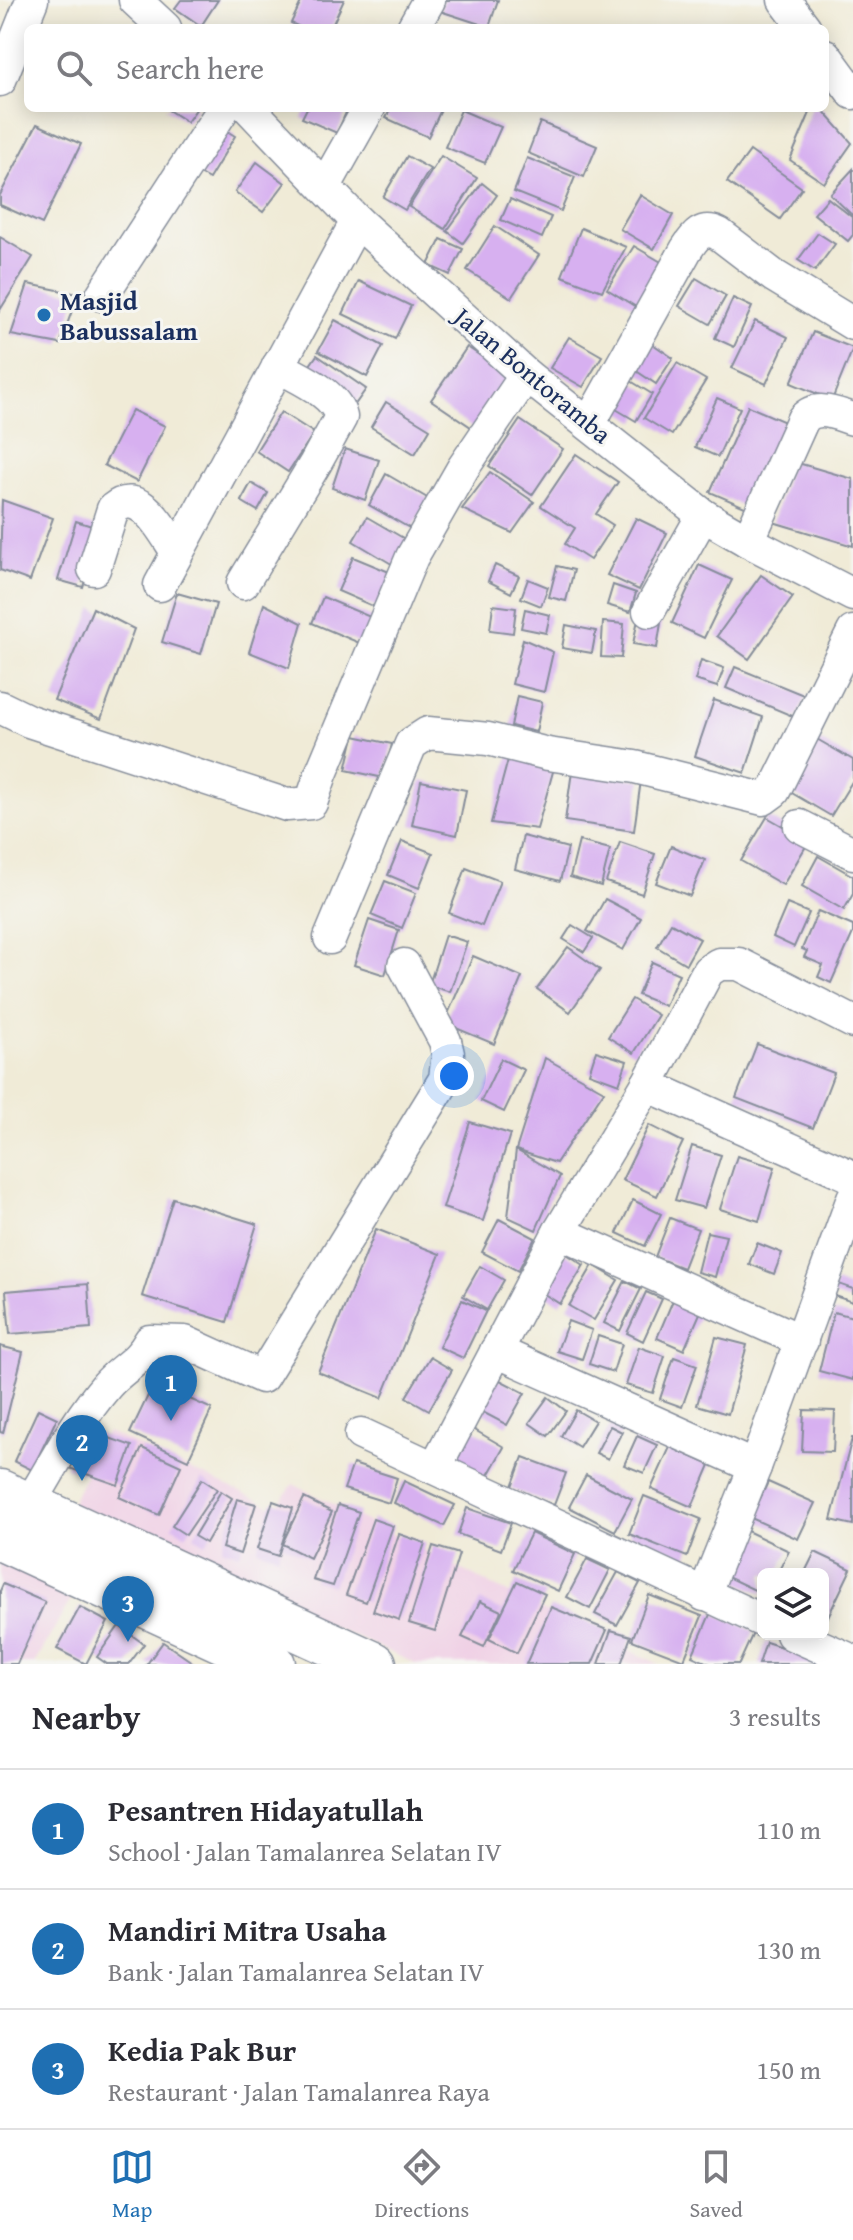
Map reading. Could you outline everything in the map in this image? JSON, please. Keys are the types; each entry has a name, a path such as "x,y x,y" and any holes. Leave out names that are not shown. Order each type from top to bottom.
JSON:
{"main road":[{"path":"7,1527 368,1663"},
{"path":"7,1527 273,1664"}],"street":[{"path":"0,80 32,0"},
{"path":"135,0 161,24"},
{"path":"415,24 429,0"},
{"path":"784,0 802,24"},
{"path":"829,60 853,93"},
{"path":"102,295 221,112"},
{"name":"Jalan Bontoramba","path":"253,112 357,221 526,375 703,515 853,595"},
{"path":"325,186 367,112"},
{"path":"160,585 357,221"},
{"path":"589,424 686,250 697,234 703,231 719,234 774,276 853,324"},
{"path":"243,583 341,417 337,407 324,394 278,366"},
{"path":"0,707 29,721 287,805 311,803 412,557 463,468 526,375"},
{"path":"748,541 803,419 819,410 853,419"},
{"path":"94,569 113,509 120,504 133,503 152,515 177,552"},
{"path":"649,611 703,515"},
{"path":"330,938 411,744 428,733 488,739 548,754 635,767 763,799 774,791 853,632"},
{"path":"800,826 853,853"},
{"path":"435,1468 559,1232 647,1085 708,971 719,964 739,964 853,1022"},
{"path":"7,1527 109,1383 141,1357 150,1341 185,1342 262,1377 445,1079 448,1054 445,1041 404,965"},
{"path":"647,1085 853,1177"},
{"path":"704,1595 755,1467 853,1198"},
{"path":"559,1232 802,1341"},
{"path":"496,1351 755,1467"},
{"path":"361,1434 757,1618"},
{"path":"806,1640 853,1661"}],"shaded area":[{"path":"107,1432 276,1508 293,1484 533,1606 659,1664 416,1664 69,1508"},
{"path":"0,1561 74,1594 34,1664 0,1664"}],"building":[{"path":"181,0 218,0 202,24 175,8"},
{"path":"302,0 344,0 333,24 291,23"},
{"path":"444,0 498,0 490,24 480,24 440,11"},
{"path":"171,112 194,112 187,122"},
{"path":"305,112 346,112 337,133 302,118"},
{"path":"389,112 440,112 428,137 386,118"},
{"path":"460,112 501,127 485,163 445,147"},
{"path":"810,112 825,112 852,143 824,183 790,160"},
{"path":"540,122 597,146 584,177 528,153"},
{"path":"37,124 81,144 42,224 0,205 0,195"},
{"path":"217,125 235,136 209,179 191,169"},
{"path":"750,151 802,188 780,219 727,182"},
{"path":"407,156 430,169 405,210 383,197"},
{"path":"441,156 477,178 445,229 409,207"},
{"path":"527,158 575,177 561,211 514,192"},
{"path":"257,162 285,183 263,212 235,192"},
{"path":"853,169 853,216 830,194"},
{"path":"482,183 497,195 463,243 447,231"},
{"path":"640,195 673,215 654,249 620,229"},
{"path":"828,198 853,218 853,235 848,241 814,214"},
{"path":"510,199 551,217 542,238 501,220"},
{"path":"495,226 539,255 511,298 467,270"},
{"path":"581,228 626,247 602,291 562,276"},
{"path":"818,233 835,244 815,271 798,260"},
{"path":"0,237 33,257 0,310"},
{"path":"441,239 463,249 450,275 428,265"},
{"path":"634,246 668,266 641,310 607,289"},
{"path":"696,278 726,296 710,324 679,306"},
{"path":"359,281 411,306 395,339 343,314"},
{"name":"Masjid Babussalam","path":"28,284 78,294 60,344 11,335"},
{"path":"733,298 752,307 734,347 715,338"},
{"path":"335,320 383,346 367,377 318,351"},
{"path":"755,321 788,337 766,384 732,368"},
{"path":"813,332 853,348 832,400 791,383"},
{"path":"569,337 602,356 583,387 550,368"},
{"path":"644,338 673,358 656,384 626,364"},
{"path":"467,347 511,376 474,429 431,400"},
{"path":"317,355 366,389 354,406 306,371"},
{"path":"677,363 706,380 672,435 644,418"},
{"path":"621,375 652,394 636,421 604,402"},
{"path":"717,398 740,408 718,457 695,447"},
{"path":"386,402 430,429 415,454 371,427"},
{"path":"748,406 792,425 754,511 710,492"},
{"path":"132,410 165,426 137,482 104,465"},
{"path":"281,412 314,433 288,472 256,451"},
{"path":"520,420 563,449 532,495 489,466"},
{"path":"345,449 379,460 365,500 332,488"},
{"path":"576,454 618,482 596,514 613,525 590,560 565,544 575,528 541,506"},
{"path":"791,461 853,479 853,546 773,522"},
{"path":"490,472 534,502 512,533 462,509"},
{"path":"386,474 429,499 411,529 369,505"},
{"path":"251,483 268,493 258,511 241,501"},
{"path":"2,500 53,518 30,581 0,570"},
{"path":"367,517 410,542 395,566 353,541"},
{"path":"636,518 667,533 639,590 607,575"},
{"path":"76,521 101,529 83,587 58,580"},
{"path":"353,557 399,576 384,611 338,591"},
{"path":"495,565 519,576 511,593 488,581"},
{"path":"699,565 732,580 704,638 672,623"},
{"path":"557,566 574,570 566,601 549,597"},
{"path":"761,575 793,597 749,659 717,636"},
{"path":"528,579 548,587 541,606 521,598"},
{"path":"613,585 636,593 630,612 607,605"},
{"path":"177,593 216,604 201,654 162,642"},
{"path":"323,597 375,619 364,645 312,623"},
{"path":"264,604 302,623 289,668 249,652"},
{"path":"493,605 516,608 513,633 490,630"},
{"path":"93,608 134,629 101,719 54,700"},
{"path":"525,609 550,615 546,633 521,628"},
{"path":"638,619 661,623 657,648 633,644"},
{"path":"603,622 624,624 621,658 601,657"},
{"path":"566,625 596,631 592,653 562,648"},
{"path":"523,639 553,652 544,692 512,684"},
{"path":"701,660 724,668 717,687 695,680"},
{"path":"735,667 806,696 797,718 726,688"},
{"path":"517,696 542,702 536,732 511,726"},
{"path":"714,700 763,717 745,773 695,756"},
{"path":"354,736 392,744 384,778 346,770"},
{"path":"815,738 853,760 853,780 831,816 785,789"},
{"path":"509,756 554,768 537,829 491,823"},
{"path":"572,771 641,780 634,831 565,821"},
{"path":"421,781 466,790 457,835 412,825"},
{"path":"767,817 809,841 783,885 741,861"},
{"path":"523,836 568,848 560,881 515,869"},
{"path":"402,841 433,853 419,888 388,875"},
{"path":"579,841 610,849 601,886 570,877"},
{"path":"620,842 655,854 642,894 606,882"},
{"path":"671,846 705,860 690,896 656,883"},
{"path":"818,856 853,876 853,894 844,910 802,886"},
{"path":"466,868 500,881 482,926 449,913"},
{"path":"385,881 416,893 402,928 371,915"},
{"path":"605,899 641,918 623,950 587,931"},
{"path":"787,904 809,913 794,947 773,937"},
{"path":"818,911 853,926 853,933 831,983 818,977 823,965 804,957 807,951 802,949"},
{"path":"369,920 399,930 385,975 354,965"},
{"path":"671,923 700,939 686,964 657,947"},
{"path":"572,925 593,938 584,952 563,939"},
{"path":"445,935 467,942 450,992 429,985"},
{"path":"568,947 600,970 570,1012 537,989"},
{"path":"473,956 522,977 494,1044 444,1023"},
{"path":"652,962 679,974 665,1006 638,995"},
{"path":"632,999 658,1015 634,1053 608,1037"},
{"path":"757,1044 834,1073 813,1128 736,1098"},
{"path":"596,1051 627,1061 619,1084 589,1073"},
{"path":"545,1058 604,1091 556,1163 516,1150"},
{"path":"501,1059 524,1070 504,1112 481,1101"},
{"path":"470,1122 510,1134 483,1221 443,1208"},
{"path":"649,1125 683,1142 657,1196 622,1180"},
{"path":"692,1146 721,1155 704,1208 675,1200"},
{"path":"516,1150 560,1176 536,1230 508,1217"},
{"path":"737,1156 775,1167 759,1221 720,1209"},
{"path":"173,1198 257,1224 227,1322 142,1296"},
{"path":"633,1200 661,1214 645,1246 617,1233"},
{"path":"670,1218 698,1229 683,1268 655,1257"},
{"path":"499,1219 535,1238 518,1271 482,1252"},
{"path":"376,1229 440,1254 382,1398 318,1372"},
{"path":"707,1232 726,1236 715,1277 697,1272"},
{"path":"757,1243 782,1253 774,1274 749,1264"},
{"path":"565,1253 584,1265 560,1304 541,1292"},
{"path":"593,1265 618,1280 594,1320 569,1306"},
{"path":"480,1266 504,1280 487,1310 463,1296"},
{"path":"625,1281 641,1289 620,1331 604,1323"},
{"path":"836,1283 853,1289 853,1302 832,1295"},
{"path":"88,1284 91,1328 10,1334 6,1291"},
{"path":"646,1292 662,1299 643,1341 627,1333"},
{"path":"462,1300 486,1311 463,1358 439,1347"},
{"path":"673,1300 701,1311 684,1350 657,1338"},
{"path":"834,1312 853,1317 853,1380 819,1371"},
{"path":"568,1321 592,1330 582,1359 557,1351"},
{"path":"598,1336 622,1344 613,1372 589,1364"},
{"path":"716,1337 747,1345 728,1414 697,1405"},
{"path":"0,1346 23,1352 3,1433 0,1432"},
{"path":"639,1347 665,1356 653,1393 626,1385"},
{"path":"430,1357 452,1370 429,1410 406,1397"},
{"path":"674,1357 697,1365 682,1407 660,1399"},
{"path":"494,1377 525,1393 507,1425 477,1409"},
{"path":"154,1383 212,1409 188,1460 130,1433"},
{"path":"548,1397 566,1411 548,1436 529,1423"},
{"path":"38,1409 57,1418 32,1470 14,1461"},
{"path":"576,1410 595,1421 579,1447 561,1436"},
{"path":"804,1410 835,1411 833,1452 802,1451"},
{"path":"610,1426 622,1432 608,1459 596,1453"},
{"path":"81,1428 132,1446 118,1485 66,1467"},
{"path":"473,1429 504,1447 483,1484 452,1466"},
{"path":"637,1436 657,1445 644,1473 624,1465"},
{"path":"853,1438 853,1525 831,1520"},
{"path":"670,1447 710,1465 692,1507 651,1489"},
{"path":"142,1448 181,1466 159,1515 119,1497"},
{"path":"523,1457 566,1473 554,1505 511,1489"},
{"path":"353,1464 397,1478 389,1503 344,1489"},
{"path":"586,1475 632,1499 615,1531 569,1507"},
{"path":"202,1479 217,1489 186,1535 172,1526"},
{"path":"404,1481 455,1505 444,1526 394,1503"},
{"path":"768,1482 815,1503 798,1539 751,1518"},
{"path":"221,1491 232,1498 206,1543 194,1536"},
{"path":"644,1496 701,1519 687,1557 629,1534"},
{"path":"304,1498 332,1512 310,1558 282,1544"},
{"path":"237,1499 256,1504 240,1554 222,1548"},
{"path":"273,1501 293,1508 278,1556 257,1549"},
{"path":"338,1505 359,1512 333,1586 313,1580"},
{"path":"467,1508 511,1523 501,1550 458,1534"},
{"path":"373,1519 393,1526 366,1602 346,1595"},
{"path":"743,1529 789,1551 780,1568 757,1568 757,1591 721,1574"},
{"path":"531,1533 575,1554 558,1591 513,1570"},
{"path":"399,1534 425,1543 399,1620 373,1611"},
{"path":"433,1546 459,1554 435,1631 409,1623"},
{"path":"815,1552 851,1569 829,1615 829,1568 807,1568"},
{"path":"587,1559 610,1570 590,1609 567,1597"},
{"path":"618,1572 640,1583 617,1625 595,1614"},
{"path":"517,1581 545,1594 517,1653 489,1639"},
{"path":"3,1584 45,1602 17,1664 0,1664 0,1591"},
{"path":"649,1595 702,1616 684,1660 632,1640"},
{"path":"480,1601 501,1611 484,1647 462,1637"},
{"path":"80,1607 108,1622 86,1664 57,1649"},
{"path":"551,1607 607,1630 592,1664 526,1664"},
{"path":"711,1612 754,1631 739,1664 710,1664 692,1656"},
{"path":"119,1626 144,1644 129,1664 107,1664 97,1657"},
{"path":"611,1630 631,1636 621,1664 599,1664"},
{"path":"163,1642 195,1664 147,1664"},
{"path":"766,1642 830,1663 830,1664 759,1664"}],"place":[{"name":"Masjid Babussalam","path":"44,315"},
{"name":"Pesantren Hidayatullah","path":"171,1421"},
{"name":"Mandiri Mitra Usaha","path":"82,1481"},
{"name":"Kedia Pak Bur","path":"128,1642"}]}
